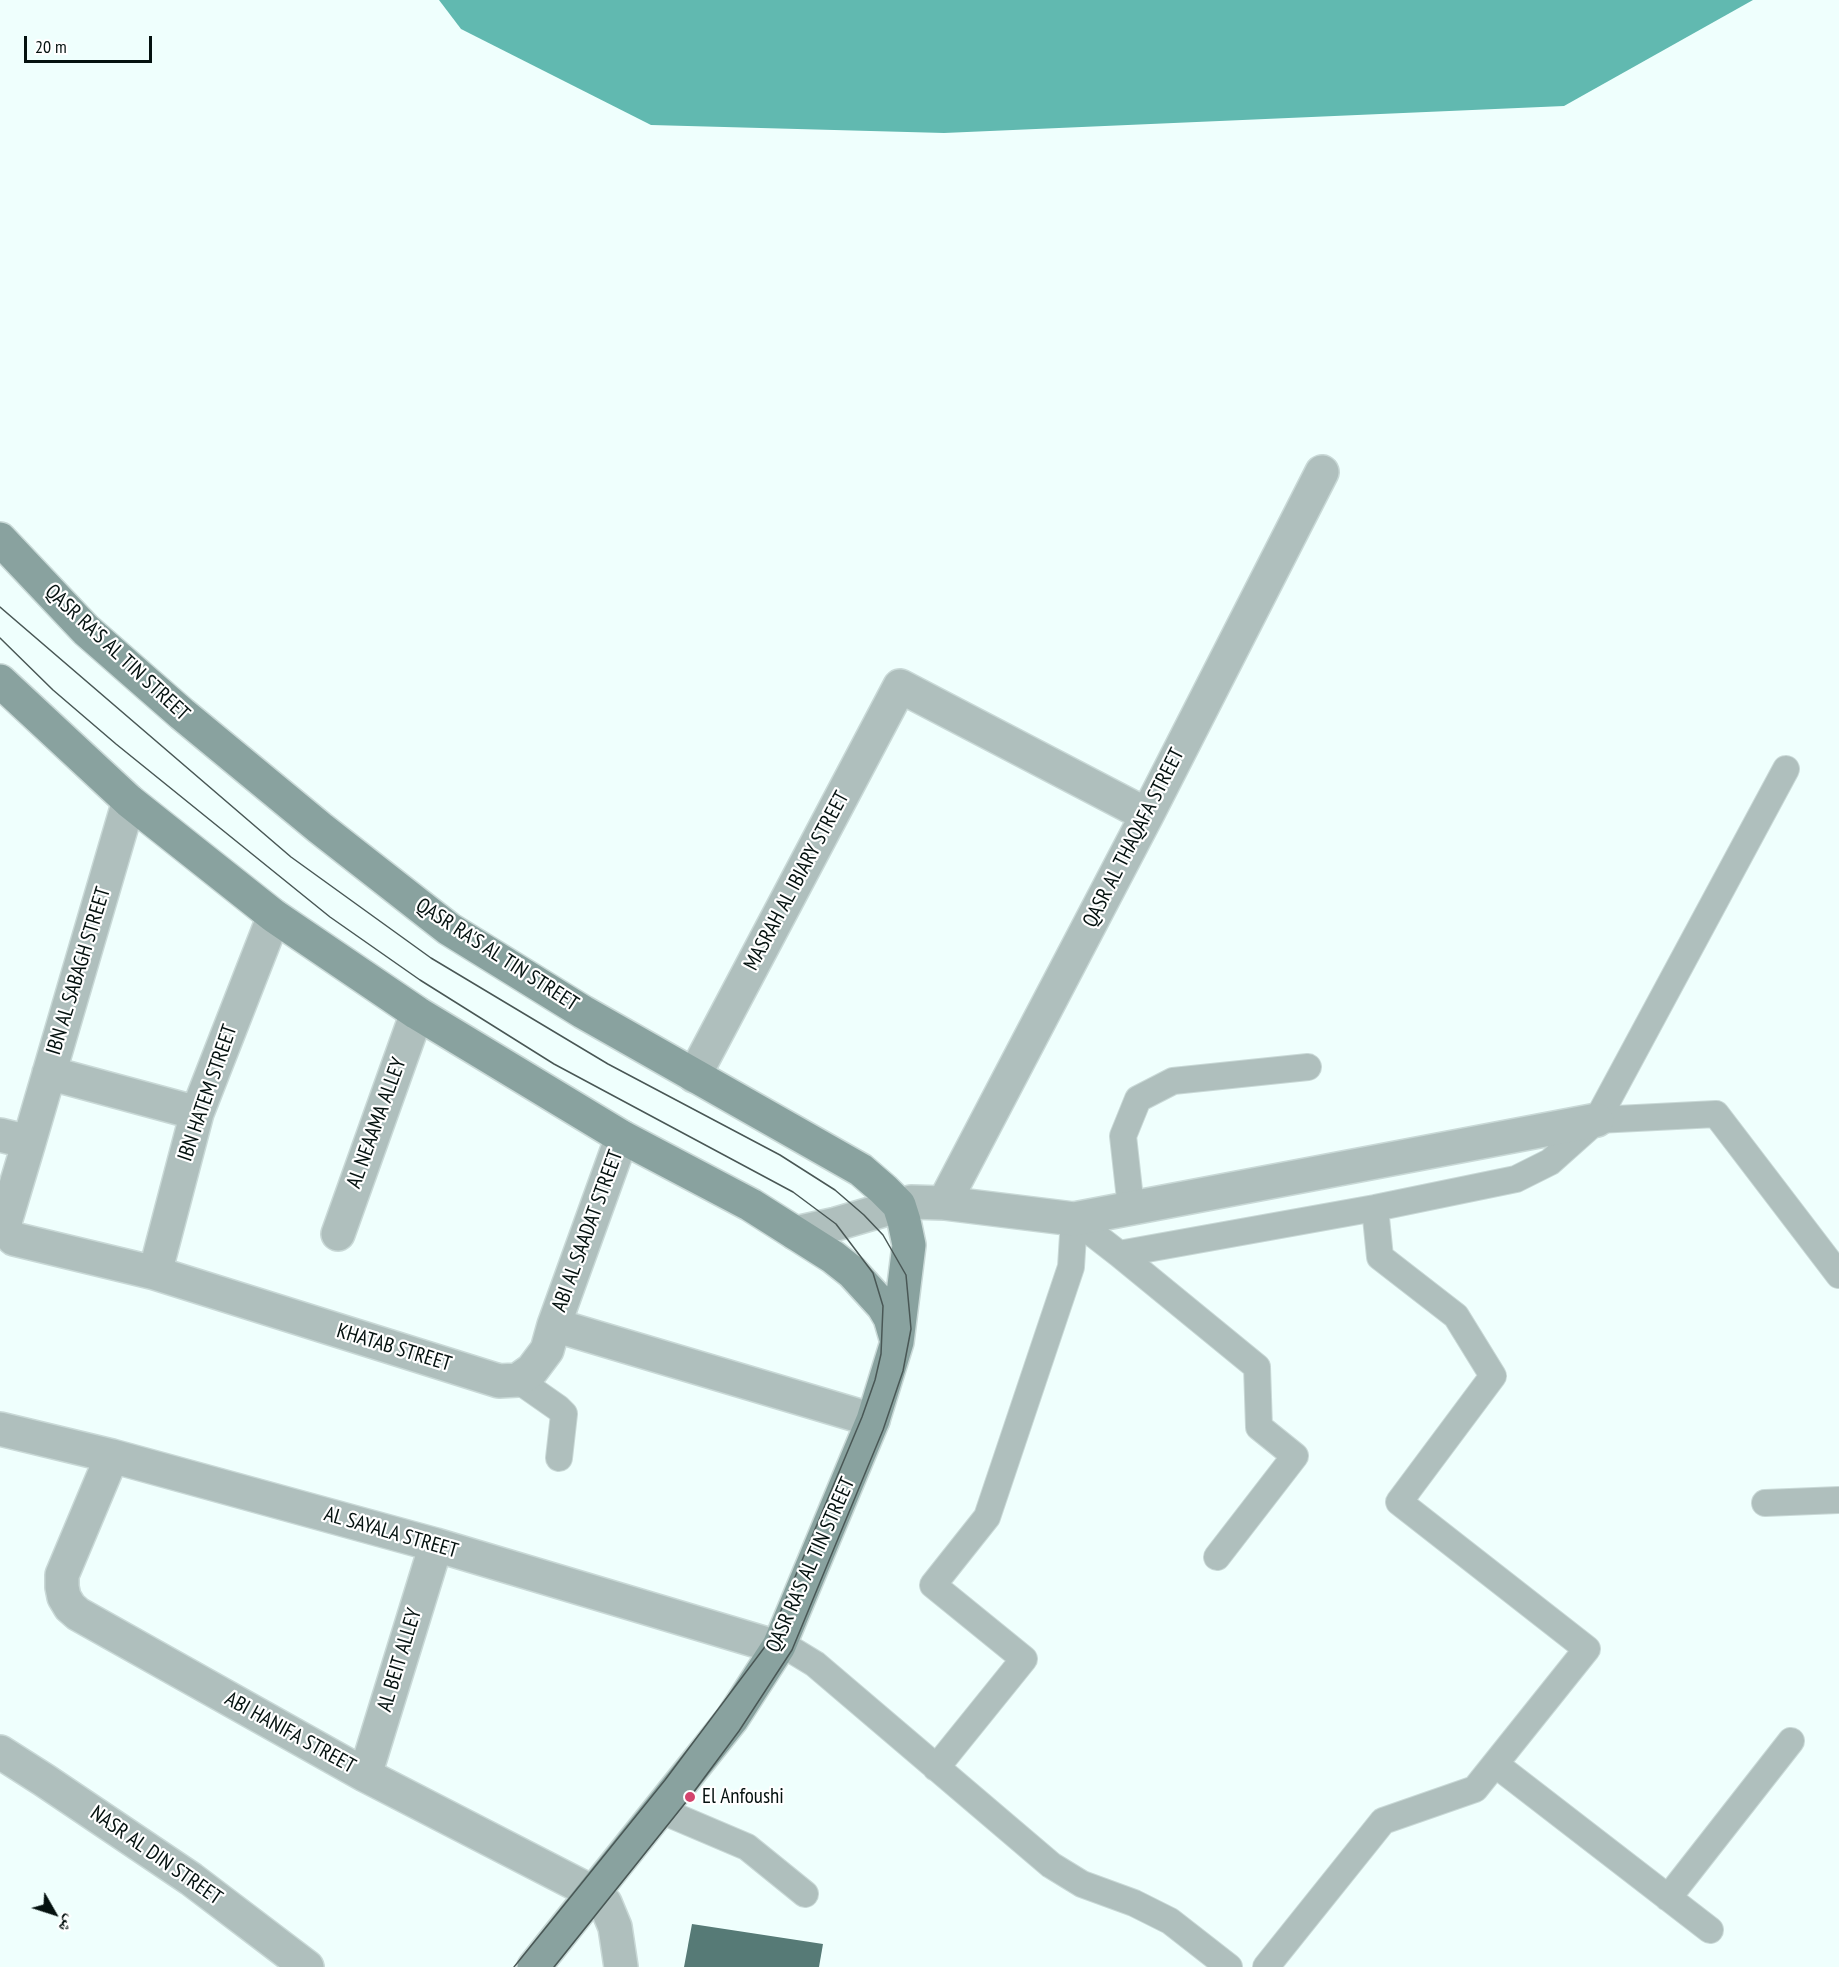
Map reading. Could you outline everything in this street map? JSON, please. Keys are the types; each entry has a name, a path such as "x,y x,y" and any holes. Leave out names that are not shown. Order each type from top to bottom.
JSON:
{"main road":[{"name":"QASR RA'S AL TIN STREET","path":"0,539 86,630 182,714 320,828 430,914 583,1012 861,1170 899,1205 909,1245 897,1342 873,1420 779,1646 732,1719 534,1967"},
{"path":"0,681 129,801 273,916 417,1013 622,1137 751,1205 833,1257 852,1272 883,1306 890,1318 897,1342"}],"street":[{"name":"QASR AL THAQAFA STREET","path":"944,1203 1147,815 1322,472"},
{"name":"MASRAH AL IBIARY STREET","path":"694,1076 900,686 1147,815"},
{"name":"IBN AL SABAGH STREET","path":"14,1138 49,1073 129,801"},
{"name":"IBN HATEM STREET","path":"155,1273 197,1113 273,916"},
{"name":"AL NEAAMA ALLEY","path":"338,1234 417,1013"},
{"path":"49,1073 197,1113"},
{"path":"795,1233 836,1224 911,1202 944,1203 1074,1219 1597,1120"},
{"name":"ABI AL SAADAT STREET","path":"554,1325 622,1137"},
{"name":"KHATAB STREET","path":"14,1138 5,1222 10,1236 155,1273 499,1381 518,1380"},
{"path":"518,1380 532,1370 547,1350 554,1325 873,1420"},
{"name":"AL SAYALA STREET","path":"0,1429 112,1456 435,1545 779,1646"},
{"name":"ABI HANIFA STREET","path":"112,1456 62,1575 64,1597 70,1607 89,1620 365,1775 594,1893 604,1903 615,1927 621,1963"},
{"name":"AL BEIT ALLEY","path":"365,1775 435,1545"},
{"name":"NASR AL DIN STREET","path":"0,1752 192,1879 307,1967"}],"lane":[{"path":"1119,1254 1375,1208 1516,1179 1550,1162 1597,1120 1786,769"},
{"path":"1131,1208 1123,1136 1138,1099 1173,1081 1308,1066"},
{"path":"1597,1120 1716,1114 1839,1275"},
{"path":"1266,1967 1383,1821 1475,1789 1587,1649 1398,1502 1493,1376 1456,1316 1380,1257 1375,1208"},
{"path":"1074,1219 1257,1367 1259,1427 1295,1456 1217,1557"},
{"path":"936,1768 1024,1659 933,1585 987,1517 1071,1267 1074,1219"},
{"path":"518,1380 563,1412 565,1417 559,1458"},
{"path":"1765,1503 1839,1500"},
{"path":"779,1646 792,1650 815,1664 1051,1865 1083,1884 1134,1903 1170,1921 1229,1967"},
{"path":"1668,1898 1791,1741"},
{"path":"1495,1764 1710,1930"},
{"path":"660,1810 747,1847 805,1894"}],"water":[{"path":"439,0 1753,0 1564,106 944,133 651,125 461,29"}],"building":[{"path":"692,1924 823,1944 819,1967 684,1967"}],"tram line":[{"path":"0,607 291,857 431,958 608,1064 780,1155 835,1190 883,1235 906,1275 911,1329 903,1371 883,1430 792,1650 739,1731 690,1797 554,1967"},
{"path":"0,638 53,690 116,744 330,917 420,980 554,1064 793,1192 836,1224 873,1273 883,1306 881,1354 875,1380 862,1417 767,1644 665,1780 514,1967"}],"place":[{"name":"El Anfoushi","path":"690,1797"}]}
